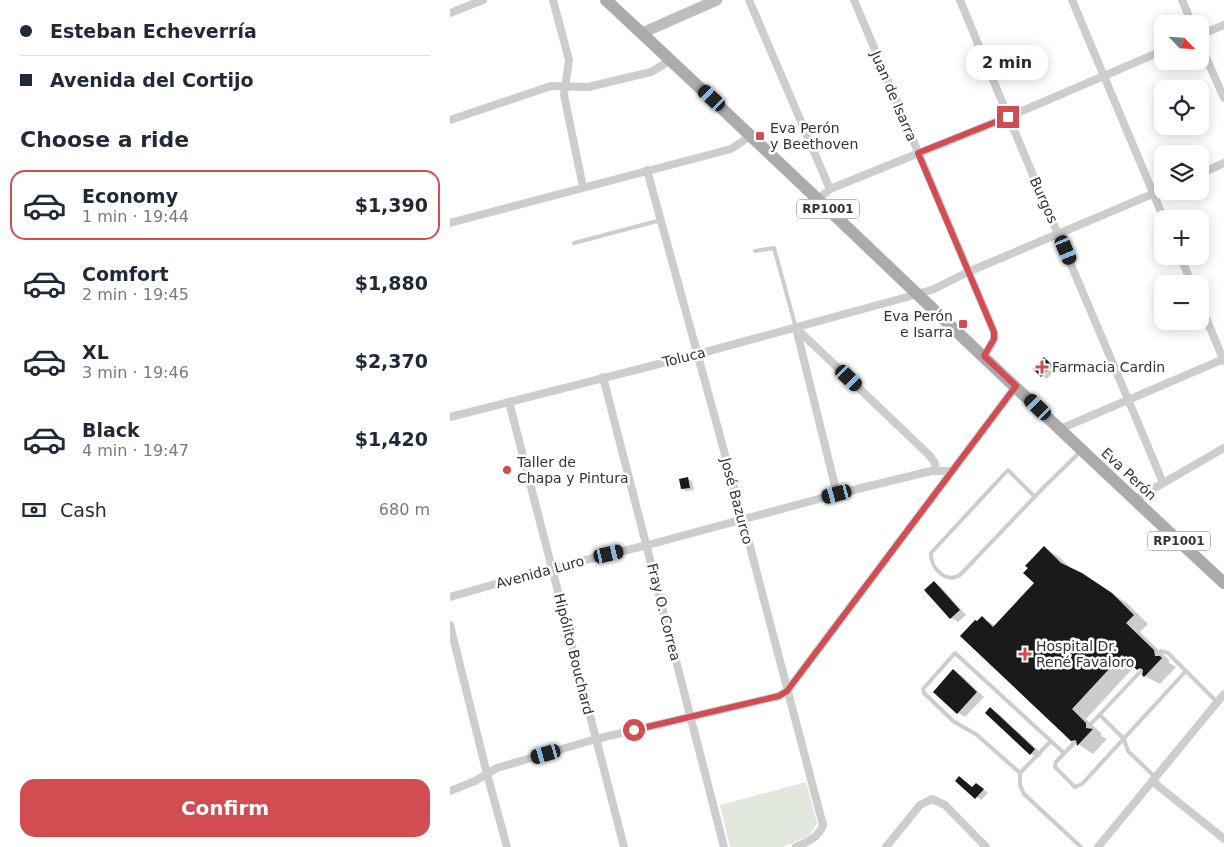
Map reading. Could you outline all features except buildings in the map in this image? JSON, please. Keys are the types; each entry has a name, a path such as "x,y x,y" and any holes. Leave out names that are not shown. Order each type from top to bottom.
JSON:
{"main road":[{"name":"RP1001","path":"606,0 1016,386"},
{"name":"Eva Perón","path":"1016,386 1134,500 1224,583"}],"street":[{"path":"450,13 483,0"},
{"path":"553,0 569,60 564,95 583,187"},
{"path":"642,33 717,0"},
{"path":"749,0 830,189"},
{"name":"Juan de Isarra","path":"854,0 994,332 994,339 984,356"},
{"name":"Burgos","path":"960,0 1129,400 1162,483"},
{"path":"1072,0 1154,194"},
{"path":"1182,0 1188,15"},
{"path":"1209,31 1224,25"},
{"path":"818,199 830,189 1008,117 1154,54"},
{"path":"450,120 551,86 588,87 651,72 671,60"},
{"path":"1209,64 1224,98"},
{"path":"450,223 731,149 752,136"},
{"path":"1209,170 1224,163"},
{"name":"José Bazurco","path":"647,170 698,354 823,825 815,838 796,847"},
{"name":"Toluca","path":"450,417 698,354 934,289 968,272 1154,194"},
{"path":"1060,429 1224,360 1209,325"},
{"path":"796,328 929,455 935,463 936,470"},
{"path":"796,328 837,494"},
{"name":"Fray O. Correa","path":"604,377 724,847"},
{"path":"450,791 475,781 497,768 596,739 779,696 787,691 1016,386"},
{"name":"Hipólito Bouchard","path":"510,402 624,847"},
{"path":"1134,500 1224,448"},
{"name":"Avenida Luro","path":"450,597 552,568 648,546 837,494 936,470 951,471"},
{"path":"450,625 507,847"},
{"path":"1098,847 1224,694"},
{"path":"1154,779 1224,840"},
{"path":"886,847 920,805 932,799 944,805 986,847"}],"lane":[{"path":"574,242 661,220"},
{"path":"755,251 774,248 796,328"},
{"path":"1035,496 1008,470 931,552 930,559 933,565 948,578 956,577 1082,450"},
{"path":"1158,653 1164,651 1168,653 1217,702"},
{"path":"1020,773 977,735 953,721 924,693 925,686 955,653 1064,753"},
{"path":"1074,743 1056,762 1056,770 1076,787 1124,739 1186,671"},
{"path":"1090,726 1140,672"},
{"path":"1100,715 1124,739 1128,751 1154,779"},
{"path":"1051,741 1020,773 1020,785 1024,794 1081,847"}],"shaded area":[{"path":"806,782 817,823 809,836 783,847 730,847 720,805"}],"place":[{"name":"Eva Perón y Beethoven","path":"760,136"},
{"name":"Eva Perón e Isarra","path":"963,324"},
{"name":"Farmacia Cardin","path":"1042,367"},
{"name":"Taller de Chapa y Pintura","path":"507,470"},
{"name":"Hospital Dr. René Favaloro","path":"1025,654"}],"route":[{"path":"634,730 779,696 787,691 1016,386 984,356 994,339 994,332 918,153 1008,117"}]}
